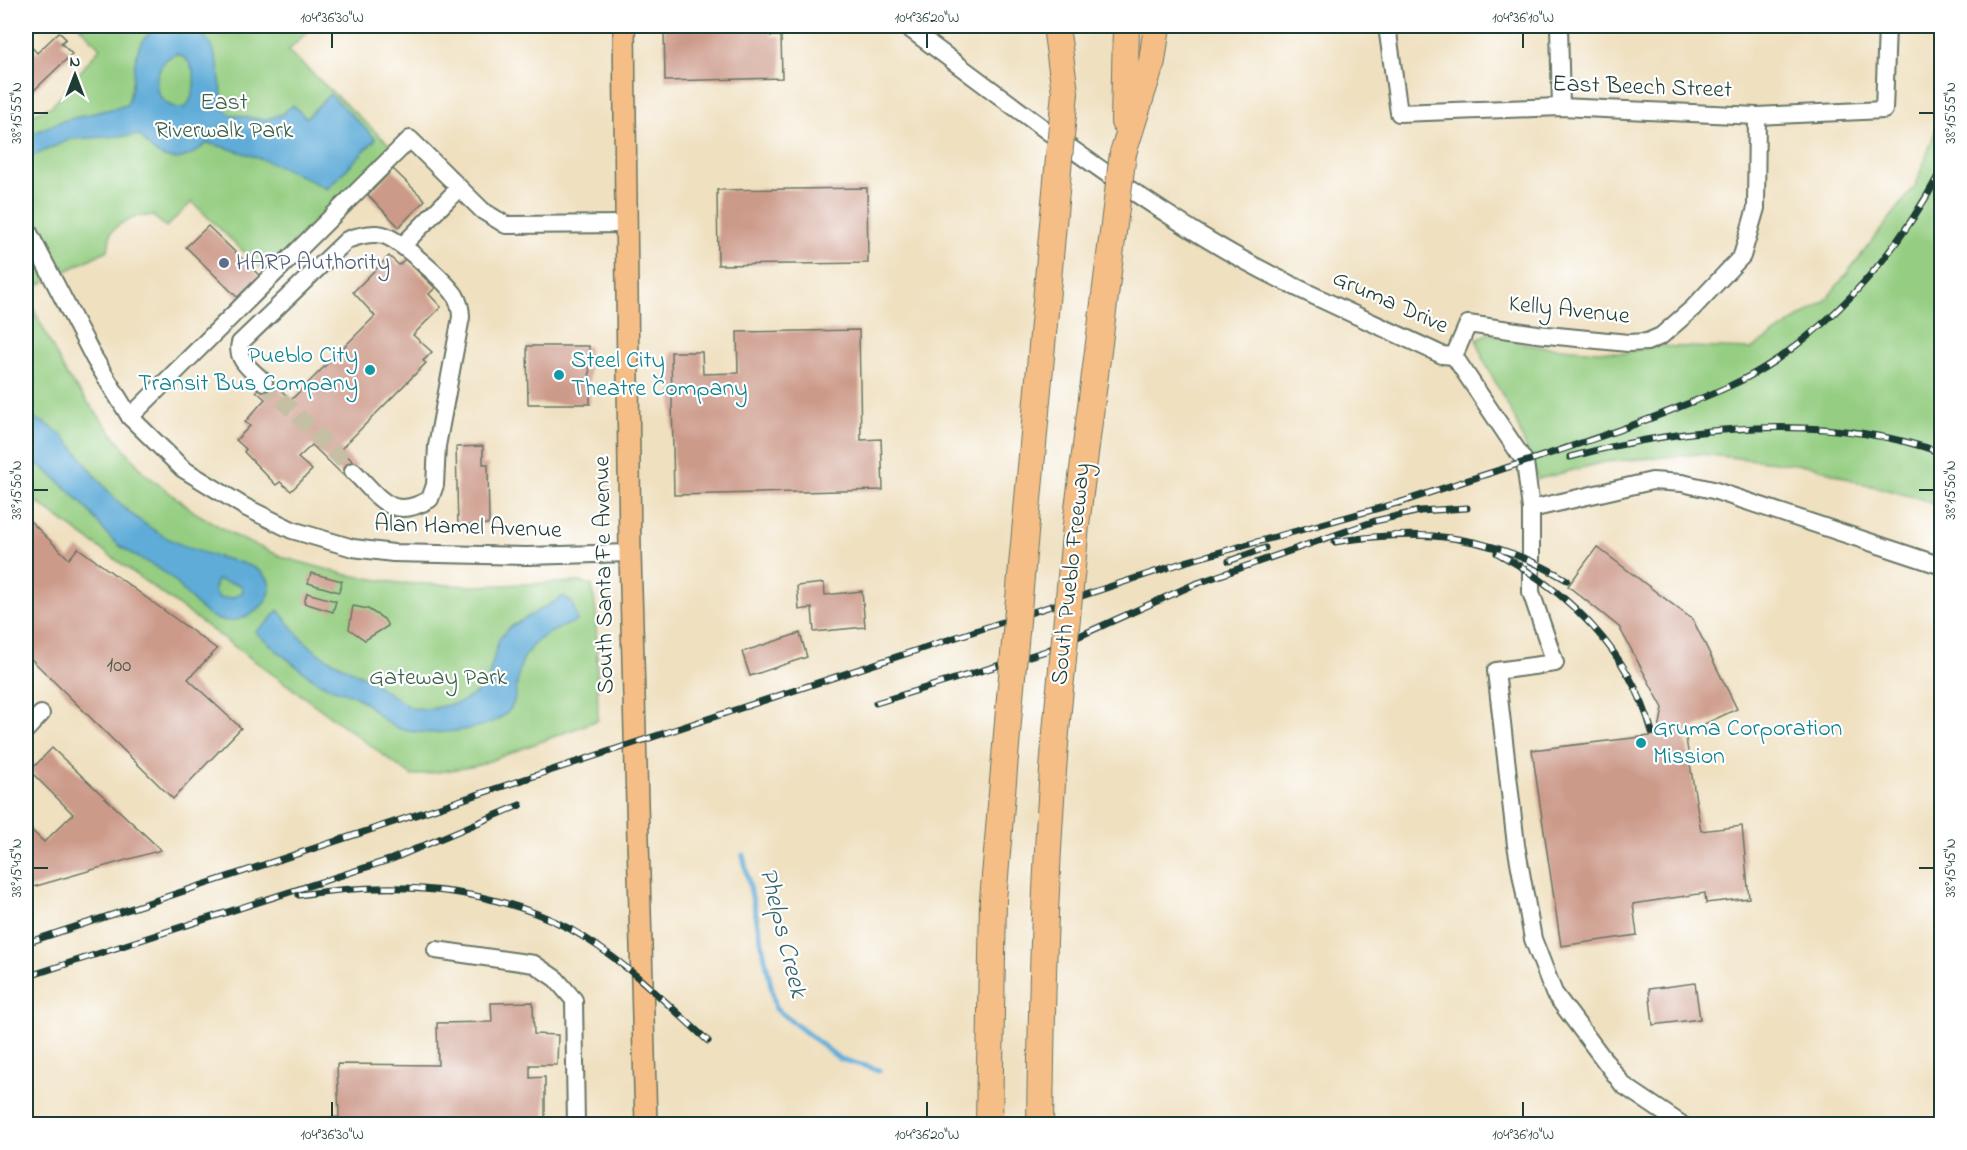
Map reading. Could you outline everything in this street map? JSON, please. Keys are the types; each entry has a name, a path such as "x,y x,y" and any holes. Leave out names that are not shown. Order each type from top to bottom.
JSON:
{"highway":[{"path":"1056,26 1065,92"},
{"name":"South Pueblo Freeway","path":"989,1125 993,900 1065,92 1067,26"},
{"name":"South Pueblo Freeway","path":"1040,1125 1044,904 1052,766 1076,525 1123,153 1126,26"},
{"path":"1123,153 1152,61 1157,26"}],"main road":[{"name":"South Santa Fe Avenue","path":"624,26 630,553 646,1125"}],"street":[{"name":"Gruma Drive","path":"906,26 1053,135 1203,237 1307,292 1442,355 1454,356 1525,462 1530,509 1531,592 1555,663 1496,671 1515,845 1533,939 1554,993 1623,1085 1682,1125"},
{"name":"East Beech Street","path":"1387,26 1399,113 1561,107 1757,116 1884,110 1887,26"},
{"path":"1559,26 1561,107"},
{"name":"Kelly Avenue","path":"1454,356 1468,324 1628,343 1647,342 1661,336 1693,308 1742,256 1756,208 1757,116"},
{"path":"130,417 410,139 483,211 506,225 627,224"},
{"path":"403,245 459,188"},
{"name":"Alan Hamel Avenue","path":"26,227 94,358 130,417 183,469 245,507 292,530 353,548 435,555 630,553"},
{"path":"264,382 241,360 238,350 240,343 346,240 366,234 384,235 403,245 454,294 461,306 461,317 437,446 435,485 430,499 412,509 399,509 387,504 352,471"},
{"path":"1530,509 1652,481 1682,483 1713,490 1941,566"},
{"path":"26,730 41,714"},
{"path":"436,950 534,964 556,979 574,1000 576,1125"}],"green space":[{"name":"East Riverwalk Park","path":"79,26 313,26 288,51 392,147 267,274 192,202 166,227 153,216 138,216 120,224 111,232 108,250 26,291 26,117 52,106 100,48"},
{"path":"1941,115 1941,508 1921,499 1857,482 1813,466 1700,454 1605,462 1538,479 1515,419 1483,359 1477,340 1488,333 1534,346 1625,353 1654,346 1751,349 1825,301 1916,185"},
{"name":"Gateway Park","path":"26,294 67,376 143,472 196,513 237,537 285,558 348,575 399,583 473,586 581,582 592,585 596,612 598,720 476,766 412,776 26,494"}],"water":[{"path":"166,26 187,26 202,33 212,47 218,65 224,108 229,114 264,120 282,114 293,105 306,118 330,94 376,139 327,189 269,162 207,143 189,156 171,158 163,156 147,145 140,135 71,139 26,159 26,136 62,121 127,105 139,48 144,39 153,31","holes":["177,54 184,58 193,70 194,78 192,94 185,108 172,106 163,101 158,93 157,83 162,65 169,58"]},
{"path":"26,416 56,431 79,454 117,501 168,539 258,570 267,579 270,588 267,598 250,615 238,619 226,621 207,614 168,575 114,541 74,495 26,456","holes":["217,580 241,585 243,592 232,598 219,598 214,589"]},
{"path":"564,596 573,604 577,621 542,637 529,650 520,668 515,699 511,708 503,716 490,723 458,731 424,732 398,728 358,698 324,685 311,677 255,632 278,610 300,637 319,654 366,678 411,708 430,709 461,702 480,691 488,679 499,639 510,627"}],"building":[{"path":"664,26 771,26 771,36 781,36 782,78 665,81"},
{"path":"59,32 66,39 61,43 72,54 26,98 26,41 37,53"},
{"path":"393,169 425,200 399,227 368,195"},
{"path":"867,188 868,263 718,265 717,190"},
{"name":"HARP Authority","path":"208,226 262,278 241,301 186,247"},
{"name":"Pueblo City Transit Bus Company","path":"389,256 399,265 405,259 435,288 429,294 441,307 413,335 432,352 423,361 426,363 341,449 357,466 346,478 312,445 298,458 312,470 291,491 280,482 276,485 244,452 246,449 236,440 250,426 245,422 265,399 256,391 268,378 291,400 375,316 353,292"},
{"path":"859,330 861,440 881,439 883,490 674,495 671,352 702,352 703,374 738,373 737,332"},
{"name":"Steel City Theatre Company","path":"527,346 589,346 590,404 528,404"},
{"path":"483,446 483,464 488,464 489,524 458,526 456,447"},
{"path":"26,517 69,559 78,548 217,649 188,679 241,728 173,799 26,654"},
{"name":"Gruma Corporation Mission","path":"1597,547 1693,620 1737,709 1685,733 1701,831 1742,826 1749,898 1706,903 1705,893 1633,904 1637,935 1561,946 1532,750 1658,735 1663,708 1619,627 1568,586"},
{"path":"311,573 342,581 339,592 308,583"},
{"path":"824,583 825,595 862,591 865,627 814,632 812,608 799,610 797,586"},
{"path":"307,593 336,601 333,612 304,603"},
{"path":"353,606 368,609 384,619 388,626 365,640 349,629"},
{"path":"800,633 807,657 750,676 742,652"},
{"path":"52,748 161,850 26,889 26,825 44,842 73,814 30,771"},
{"path":"1695,983 1700,1019 1653,1025 1649,989"},
{"path":"533,1002 534,1034 558,1035 557,1065 530,1065 530,1078 545,1077 545,1124 307,1124 307,1118 339,1117 337,1064 438,1065 437,1023 492,1022 491,1003"}],"waterway":[{"name":"Phelps Creek","path":"743,855 776,1009 840,1059 879,1070"}],"tunnel":[{"path":"264,382 353,471"}],"railway":[{"path":"1399,503 1629,426 1747,378 1800,343 1848,300 1870,276 1909,225 1942,169"},
{"path":"1570,457 1660,438 1708,431 1756,428 1804,428 1852,432 1898,440 1942,453"},
{"path":"26,943 1188,561 1405,501"},
{"path":"876,703 1046,651 1195,584 1375,521 1420,511 1467,508"},
{"path":"1335,542 1397,535 1455,538 1511,553 1567,580"},
{"path":"1229,561 1265,548"},
{"path":"1497,553 1548,586 1593,627 1612,650 1628,676 1642,703 1652,732"},
{"path":"26,977 392,859 520,805"},
{"path":"299,895 368,888 437,890 505,903 538,914 570,929 607,953 642,981 708,1041"}],"place":[{"name":"HARP Authority","path":"224,263"},
{"name":"Pueblo City Transit Bus Company","path":"370,370"},
{"name":"Steel City Theatre Company","path":"559,375"},
{"name":"Gruma Corporation Mission","path":"1641,743"}]}
